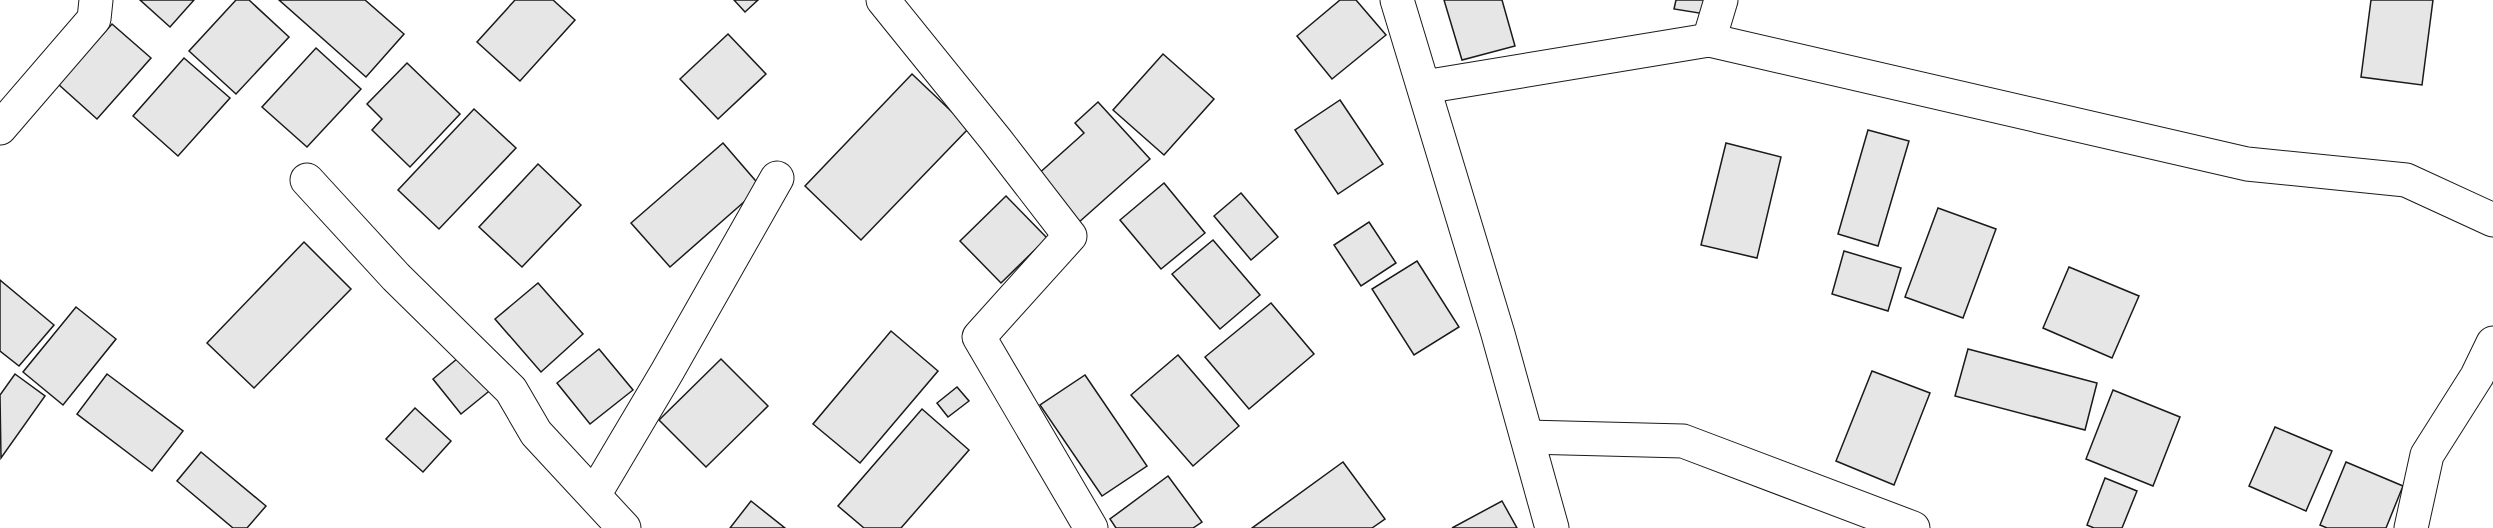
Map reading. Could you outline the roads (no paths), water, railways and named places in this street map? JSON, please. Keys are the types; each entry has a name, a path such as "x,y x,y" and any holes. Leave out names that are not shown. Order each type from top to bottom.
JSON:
{"street":[{"path":"0,128 94,20 96,0"},
{"path":"883,0 1070,236 979,337 1091,528"},
{"path":"1397,0 1498,333 1551,528"},
{"path":"1709,40 1721,0"},
{"path":"1424,87 1709,40 2247,164 2406,180 2493,220"},
{"path":"594,495 777,178"},
{"path":"307,180 396,276 511,390 536,433 624,528"},
{"path":"2411,528 2427,455 2477,376 2493,342"},
{"path":"1527,437 1683,441 1914,528"}]}
